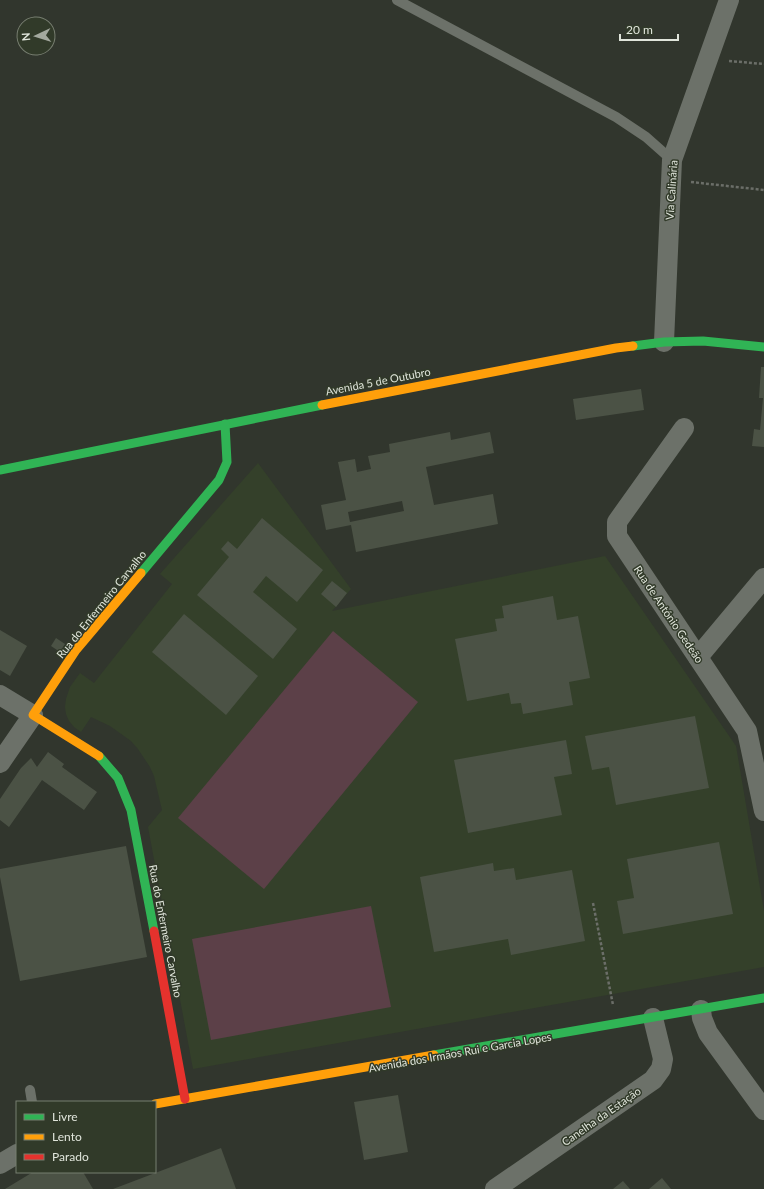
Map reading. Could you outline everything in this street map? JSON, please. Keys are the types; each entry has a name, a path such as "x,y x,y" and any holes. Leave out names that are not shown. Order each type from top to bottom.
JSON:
{"street":[{"name":"Via Calinária","path":"664,342 672,160 729,0"},
{"name":"Avenida 5 de Outubro","path":"0,470 225,424 593,352 664,342 703,341 764,346"},
{"name":"Rua do Enfermeiro Carvalho","path":"185,1099 131,810 118,778 99,756 33,715 76,650 219,480 227,462 225,424"},
{"name":"Rua de António Gedeão","path":"684,428 617,522 617,536 747,731 760,772 764,811"},
{"path":"698,657 764,578"},
{"path":"0,695 33,715 0,763"},
{"name":"Avenida dos Irmãos Rui e Garcia Lopes","path":"156,1104 764,998"},
{"path":"701,1010 702,1018 708,1033 764,1110"},
{"name":"Canelha da Estação","path":"495,1189 653,1080 660,1069 663,1059 653,1018"},
{"path":"0,1164 16,1155"}],"lane":[{"path":"397,0 616,117 646,137 672,160"},
{"path":"30,1090 32,1101"}],"path":[{"path":"708,58 764,64"},
{"path":"671,180 764,190"},
{"path":"593,903 617,1024"}],"shaded area":[{"path":"258,463 351,589 332,611 605,556 736,746 764,911 764,967 193,1069 148,827 162,810 154,776 150,767 131,741 110,726 91,717 81,732 69,721 65,707 70,687 80,673 94,683 172,584 160,574"},
{"path":"333,631 418,702 264,889 178,818"},
{"path":"371,906 391,1007 211,1040 192,939"}],"building":[{"path":"761,367 764,367 764,447 752,446 754,429 760,430 763,398 759,398"},
{"path":"641,389 644,410 576,420 573,399"},
{"path":"450,432 451,440 490,432 494,453 426,467 434,505 493,494 498,524 356,552 351,525 326,530 321,505 346,500 338,462 355,459 357,472 371,469 368,456 390,452 389,444","holes":["402,501 404,511 350,522 348,512"]},
{"path":"262,518 323,570 297,602 266,576 253,592 297,629 273,659 197,595 229,557 221,549 228,541 237,549"},
{"path":"332,581 347,593 336,607 321,594"},
{"path":"553,596 557,620 578,616 590,678 569,682 573,705 523,714 521,703 511,704 509,693 467,701 455,639 497,631 495,619 504,618 502,606"},
{"path":"184,614 258,676 226,715 152,652"},
{"path":"0,630 27,646 10,676 0,670"},
{"path":"56,638 65,644 60,652 51,646"},
{"path":"695,716 709,788 616,805 609,767 592,770 585,736"},
{"path":"566,740 572,774 554,777 562,815 468,833 454,760"},
{"path":"48,752 64,764 62,767 97,792 84,810 42,780 9,827 0,820 0,799 21,768 31,758 37,767"},
{"path":"719,842 733,914 623,934 617,901 634,898 627,859"},
{"path":"126,846 147,957 20,981 0,877 0,869"},
{"path":"493,863 494,871 514,868 516,880 572,870 585,941 511,955 508,939 434,952 420,877"},
{"path":"398,1095 408,1152 364,1160 354,1102"},
{"path":"221,1148 236,1189 113,1189"},
{"path":"31,1173 84,1173 93,1189 5,1189"},
{"path":"662,1178 671,1189 649,1189"},
{"path":"623,1181 630,1189 613,1189"}],"traffic: fast":[{"path":"633,346 664,342 703,341 764,347"},
{"path":"0,470 322,405"},
{"path":"141,573 219,480 227,462 225,424"},
{"path":"99,756 118,778 131,810 154,931"},
{"path":"434,1055 764,998"}],"traffic: slow":[{"path":"322,405 616,348 633,346"},
{"path":"99,756 33,715 76,650 141,573"},
{"path":"156,1104 434,1055"}],"traffic: jam":[{"path":"154,931 185,1099"}]}
